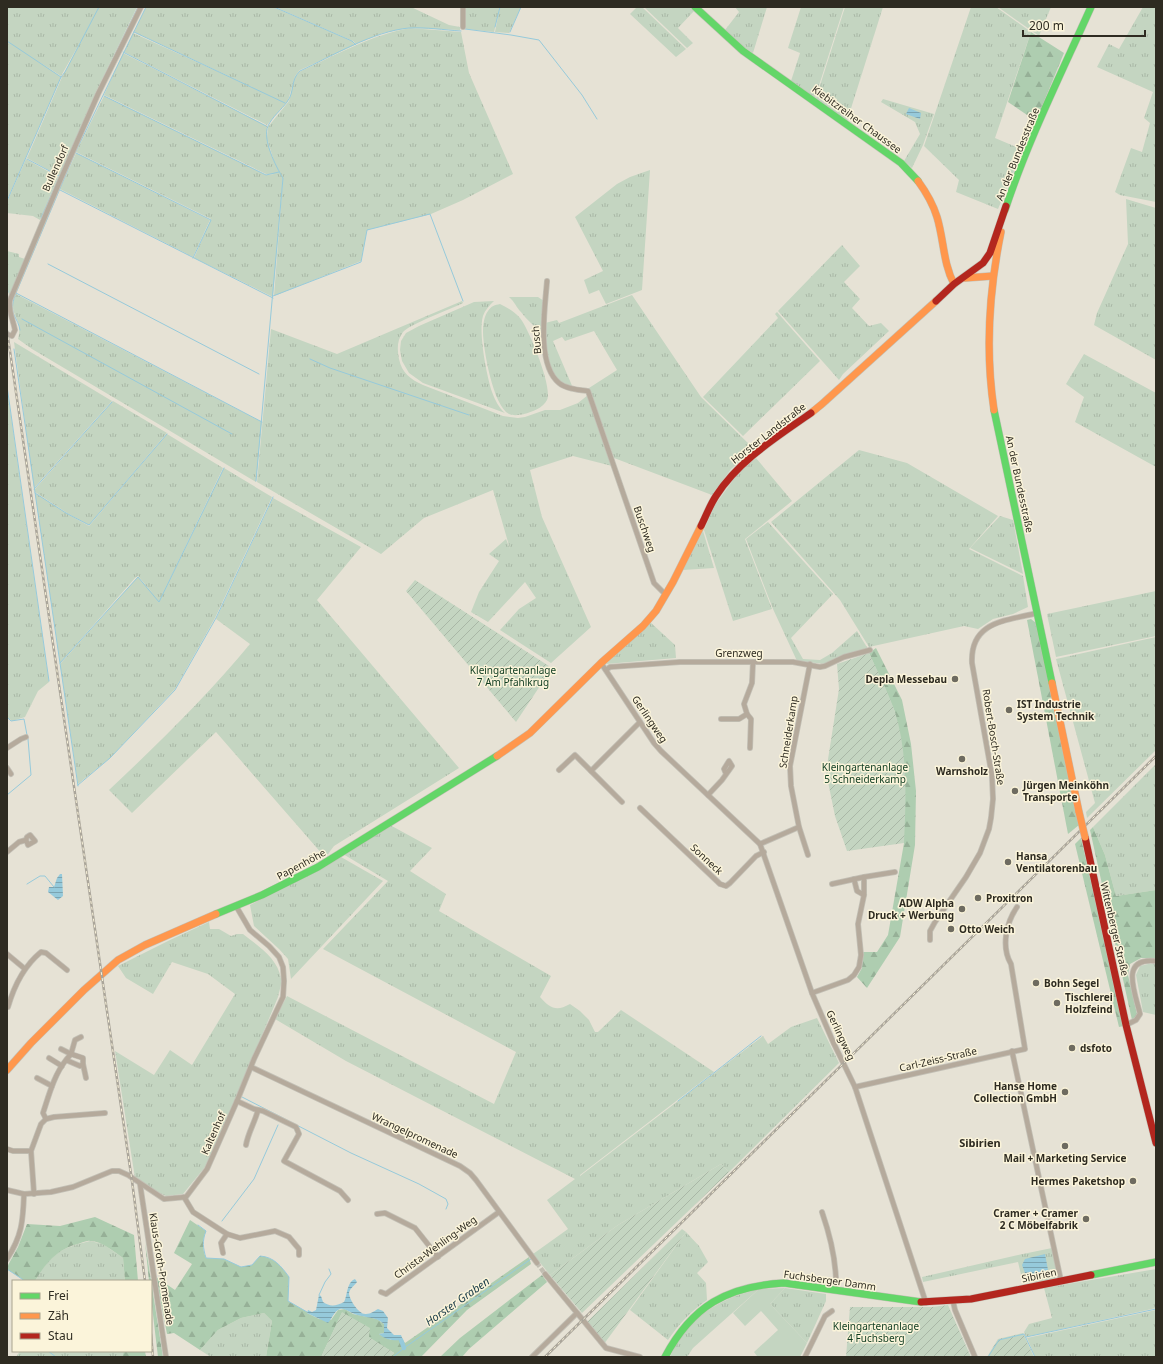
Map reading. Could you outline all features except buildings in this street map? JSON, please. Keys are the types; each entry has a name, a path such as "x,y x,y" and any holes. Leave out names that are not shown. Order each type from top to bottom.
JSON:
{"main road":[{"name":"Kiebitzreiher Chaussee","path":"695,7 744,51 901,163 910,172 927,193 937,217 947,272 954,284"},
{"name":"An der Bundesstraße","path":"1034,600 994,408 989,363 989,318 993,276 1006,206 1026,154 1091,7"},
{"name":"Horster Landstraße","path":"601,663 643,626 656,611 666,595 716,496 737,470 751,457 822,404 954,284 983,263 990,253 1006,206"},
{"path":"964,278 993,276"},
{"name":"Wittenberger Straße","path":"1034,600 1126,1025 1156,1143"},
{"name":"Papenhöhe","path":"7,1070 31,1043 84,990 118,960 145,945 236,906 318,868 512,746 530,733 601,663"},
{"name":"Sibirien","path":"926,1302 971,1299 1155,1262"},
{"name":"Fuchsberger Damm","path":"665,1357 676,1335 692,1317 717,1298 750,1286 769,1282 799,1284 893,1299 926,1302"}],"street":[{"name":"Bullendorf","path":"7,334 12,336 15,330 14,323 10,316 10,300 58,183 95,101 141,7"},
{"path":"463,7 463,27"},
{"name":"Busch","path":"547,281 544,350 551,374 559,384 570,388 588,391 613,464"},
{"name":"Buschweg","path":"613,464 654,583 666,595"},
{"name":"Robert-Bosch-Straße","path":"930,940 930,931 934,922 966,877 980,853 992,818 992,776 972,663 973,646 979,634 989,626 1037,613"},
{"name":"Grenzweg","path":"606,670 610,667 680,662 793,662 820,667 844,657 870,650"},
{"path":"750,748 751,719 747,714 744,704 752,683 753,662"},
{"name":"Gerlingweg","path":"601,663 661,751 760,844 812,993 834,1044 855,1087 926,1302"},
{"name":"Schneiderkamp","path":"808,855 799,827 791,786 790,766 810,664"},
{"path":"721,719 739,719 747,714"},
{"path":"591,771 640,722"},
{"path":"7,748 17,741 26,738"},
{"path":"559,770 575,754 622,802"},
{"path":"7,768 11,774"},
{"path":"708,796 726,774"},
{"name":"Sonneck","path":"640,808 720,884 726,886 756,856 764,852"},
{"path":"760,844 799,827"},
{"path":"7,852 19,842 26,840"},
{"path":"832,884 895,872"},
{"path":"812,993 848,980 854,975 859,967 861,955 858,924 864,895 864,877"},
{"path":"854,879 857,891 864,895"},
{"name":"Kaltenhof","path":"184,1198 207,1169 283,996 283,967 279,957 269,946 250,930 236,906"},
{"name":"Carl-Zeiss-Straße","path":"855,1087 1025,1048 1011,964 1007,957 1006,945 1011,915 1017,907"},
{"path":"8,1007 14,988 25,969 43,950 67,970"},
{"path":"7,954 25,969"},
{"path":"1126,1025 1136,1020 1140,1014 1132,976 1134,966 1141,961 1156,961"},
{"path":"46,1119 42,1113 52,1086 62,1066 71,1054 75,1040 81,1037"},
{"path":"61,1049 83,1058 86,1078"},
{"path":"1012,1051 1061,1281"},
{"path":"49,1058 62,1066"},
{"path":"66,1060 80,1066 83,1064"},
{"name":"Wrangelpromenade","path":"251,1067 460,1166 470,1173 476,1180 537,1263"},
{"path":"37,1078 52,1086"},
{"path":"237,1101 263,1111 296,1127 299,1134 284,1161 340,1191 348,1200"},
{"path":"246,1145 247,1138 256,1119 258,1110"},
{"path":"34,1194 31,1151 41,1124 46,1119 54,1117 105,1113"},
{"path":"7,1149 13,1151 31,1151"},
{"path":"7,1190 24,1194 51,1192 73,1187 112,1171 119,1171 164,1199 184,1198 193,1212 227,1234 240,1238 274,1231 289,1237 299,1249 299,1255"},
{"name":"Klaus-Groth-Promenade","path":"140,1184 166,1357"},
{"path":"7,1259 20,1232 23,1222 24,1194"},
{"name":"Christa-Wehling-Weg","path":"381,1292 386,1294 499,1212"},
{"path":"822,1212 828,1229 835,1259 837,1274 836,1290"},
{"path":"377,1214 385,1213 415,1228 438,1257"},
{"path":"223,1253 222,1243 227,1234"},
{"path":"545,1274 606,1348 640,1357"},
{"path":"953,1301 955,1310 975,1357"},
{"path":"804,1357 825,1316 832,1311"},
{"path":"532,1357 577,1313"}],"green space":[{"path":"7,7 137,7 96,92 59,176 27,158 62,77 82,39 61,76 36,60 61,77 7,200"},
{"path":"146,7 273,7 352,41 355,45 300,70 295,76 288,101 267,125 124,52 133,33 252,87 134,32"},
{"path":"275,7 411,7 449,25 460,27 460,30 409,28 383,33 356,44 353,41"},
{"path":"466,7 500,7 494,32 466,29"},
{"path":"500,7 521,7 509,33 495,32"},
{"path":"637,7 642,7 686,49 676,57 630,14"},
{"path":"644,7 689,7 694,11 678,28 693,43 687,48"},
{"path":"735,7 767,7 753,53 745,48 725,30 739,12"},
{"path":"801,7 844,7 815,98 791,81 800,53 788,48"},
{"path":"845,7 883,7 847,121 816,98"},
{"path":"971,7 996,7 1031,32 995,138 1023,150 998,209 956,192 959,180 924,146"},
{"path":"998,7 1051,7 1039,36"},
{"path":"1143,7 1156,7 1156,202 1120,195 1115,192 1131,148 1142,152 1150,123 1144,118 1153,92 1097,67 1109,44 1119,49"},
{"path":"410,28 461,32 469,73 513,174 463,200 431,214 367,230 361,261 274,296 283,178 275,165 267,138 268,127 289,101 295,76 301,71 368,40 381,35"},
{"path":"1031,32 1064,53 1036,121 1008,102"},
{"path":"123,53 267,126 271,153 283,178 273,297 194,258 211,219 76,152 104,96 266,175 274,174 266,174 104,95"},
{"path":"883,99 934,114 923,145 912,168 904,161 920,134 915,122 881,102"},
{"path":"76,153 210,220 193,257 60,189"},
{"path":"26,159 58,177 40,220 33,216 7,213 7,202"},
{"path":"650,170 642,290 606,304 599,290 589,294 584,280 603,271 575,217 617,184 630,177"},
{"path":"1126,199 1156,208 1156,360 1094,325 1097,313 1128,244"},
{"path":"842,245 860,266 844,282 860,299 852,308 869,326 881,323 889,331 843,374 839,380 778,311"},
{"path":"7,251 19,254 19,257 25,259 9,295 7,284"},
{"path":"16,294 262,422 256,482 32,349 18,339 19,327 13,308 13,302"},
{"path":"632,295 701,397 754,449 731,469 712,495 614,458 589,388 617,370 594,331 565,341 562,337 553,341 573,388 561,383 551,372 546,356 545,323 557,320 559,323"},
{"path":"509,297 538,297 544,301 541,332 526,318"},
{"path":"462,301 463,303 422,321 403,332 398,345 398,352 400,364 404,372 423,385 503,416 518,418 545,410 560,410 578,403 588,395 612,466 573,456 530,470 542,517 591,627 551,663 500,630 519,609 536,598 525,582 488,622 471,612 479,592 499,561 489,554 506,539 510,549 493,490 424,518 381,554 257,482 271,329 337,354"},
{"path":"494,301 483,316 482,343 492,392 497,404 505,413 423,383 409,373 402,361 400,350 401,341 406,333 419,326 474,302"},
{"path":"500,304 515,313 524,324 539,359 547,384 548,393 545,403 537,409 522,414 511,415 503,409 494,389 487,363 483,340 484,321 490,308"},
{"path":"777,312 820,361 743,436 703,397 778,318 775,314"},
{"path":"14,342 112,401 34,488"},
{"path":"1084,354 1156,393 1156,467 1075,422 1084,397 1066,384"},
{"path":"7,388 49,682 38,691 25,717 12,721 7,717"},
{"path":"113,401 167,433 89,525 67,513 35,492 35,489"},
{"path":"167,434 223,468 159,602 224,468 272,497 215,618 175,689 110,758 78,784 60,664 138,577 154,595 138,576 135,578 60,663 35,493 89,526"},
{"path":"859,450 907,463 998,516 969,549 1023,576 1028,607 1013,614 993,619 978,629 964,626 869,647 840,600 771,522"},
{"path":"756,458 792,501 745,539 772,609 733,621 704,530 715,505 739,472"},
{"path":"273,498 361,547 317,600 459,768 334,846 328,854 323,855 216,732 132,813 109,790 182,719 250,644 216,619"},
{"path":"1000,516 1013,520 1023,574 970,548"},
{"path":"768,522 833,594 791,638 803,659 820,660 832,653 857,631 868,649 826,664 797,661 773,609 746,539"},
{"path":"703,531 714,568 683,570"},
{"name":"Kleingartenanlage 7 Am Pfahlkrug","path":"415,580 552,668 516,722 406,591"},
{"path":"1156,591 1156,636 1056,657 1047,614"},
{"path":"1031,619 1036,623 1079,825 1068,834 1027,620"},
{"path":"650,622 675,645 676,658 606,664"},
{"path":"1156,637 1156,750 1087,818 1086,812 1095,803 1056,659"},
{"path":"876,648 902,700 911,744 916,791 915,845 900,937 867,988 857,977 862,968 863,952 877,952 888,935 904,843 895,712 869,653"},
{"name":"Kleingartenanlage 5 Schneiderkamp","path":"869,653 895,712 902,744 905,777 904,843 847,851 835,816 826,772 839,689 837,664"},
{"path":"1156,764 1156,890 1116,896 1105,855 1093,827"},
{"path":"390,825 432,848 410,871 446,894 439,911 551,976 540,997 547,1004 554,1008 561,1008 570,1004 589,1020 595,1032 598,1032 621,1010 714,1072 580,1176 763,1036 768,1044 791,1027 817,1018 839,1063 729,1172 721,1164 618,1225 550,1275 533,1254 568,1229 547,1200 575,1179 346,1061 275,1019 287,996 494,1104 516,1052 323,949 388,881 343,854"},
{"path":"1093,827 1105,855 1116,896 1156,890 1156,958 1141,958 1130,964 1128,975 1137,1014 1136,1018 1132,1020 1090,830"},
{"path":"1081,838 1124,1026 1119,1027 1075,844"},
{"path":"341,857 383,881 291,979 288,959 254,926 250,905"},
{"path":"209,922 210,929 219,929 231,936 243,934 261,948 276,965 281,979 281,986 278,997 230,1112 205,1167 183,1194 166,1196 148,1187 135,1178 115,1051 154,1075 170,1050 192,1065 235,994 208,974 172,962 153,994 126,978 118,966"},
{"path":"1156,964 1156,1015 1143,1012 1136,975 1140,966"},
{"path":"721,1164 729,1172 582,1313 550,1275 618,1225"},
{"path":"95,1217 134,1235 138,1280 125,1280 123,1258 112,1250 94,1241 86,1241 71,1246 58,1253 43,1268 36,1280 24,1280 7,1269 27,1224 60,1226"},
{"path":"190,1220 206,1231 203,1244 206,1258 224,1259 241,1267 252,1265 260,1256 269,1258 280,1266 289,1277 288,1301 307,1313 319,1319 331,1320 338,1310 345,1309 353,1314 377,1319 384,1324 384,1333 379,1334 391,1340 403,1340 405,1343 529,1257 531,1264 467,1310 421,1357 390,1357 394,1353 368,1337 342,1313 321,1357 266,1357 272,1321 264,1313 241,1318 218,1330 200,1350 174,1333 167,1334 156,1277 175,1290 192,1264 174,1253"},
{"path":"682,1229 686,1232 604,1344 587,1322"},
{"path":"686,1232 699,1246 708,1262 697,1273 706,1283 707,1300 686,1318 668,1340 630,1310"},
{"path":"90,1241 103,1244 123,1258 125,1280 36,1280 46,1264 52,1258 71,1246"},
{"path":"145,1242 151,1280 149,1280"},
{"path":"1052,1248 1057,1273 1054,1280 1023,1283 1018,1262 923,1282 922,1277"},
{"path":"1156,1269 1156,1308 1026,1337 1024,1332 1029,1324 1052,1318 1044,1288"},
{"path":"542,1275 547,1282 469,1349 462,1357 440,1357 460,1338"},
{"path":"152,1287 163,1357 158,1357 152,1306"},
{"path":"785,1288 826,1294 826,1301 807,1343 770,1304"},
{"path":"785,1288 770,1304 807,1343 800,1357 755,1357 757,1356 754,1352 778,1330 761,1311 745,1326 733,1313 759,1289"},
{"path":"759,1289 693,1348 687,1357 670,1357 685,1331 706,1312 730,1298"},
{"name":"Kleingartenanlage 4 Fuchsberg","path":"948,1305 971,1357 846,1357 850,1307 932,1307"},
{"path":"1156,1310 1156,1357 1035,1357 1027,1338"},
{"path":"342,1312 370,1328 369,1337 394,1353 390,1357 321,1357"},
{"path":"264,1313 272,1321 266,1357 211,1357 200,1350 218,1330 241,1318"},
{"path":"1023,1333 1034,1357 987,1357 998,1339"},
{"path":"19,1352 124,1352 122,1357 16,1357"},
{"path":"124,1352 145,1352 146,1357 122,1357"}],"water":[{"path":"909,108 921,113 920,119 906,114"},
{"path":"60,874 62,874 63,896 58,900 48,892 49,887 54,887"},
{"path":"1045,1254 1048,1270 1029,1275 1025,1273 1022,1265 1025,1259"},
{"path":"355,1279 357,1282 351,1288 349,1293 355,1306 363,1314 369,1314 378,1309 383,1311 388,1318 387,1328 394,1335 401,1335 403,1340 384,1338 379,1334 384,1333 384,1324 381,1321 356,1315 344,1309 336,1311 328,1323 307,1313 308,1310 312,1312 316,1310 319,1295 321,1296 323,1302 328,1305 336,1305 344,1302 350,1283"}],"waterway":[{"path":"7,201 61,77 99,7"},
{"path":"104,77 138,7"},
{"path":"20,330 13,310 15,296 75,153 146,7"},
{"path":"274,7 352,41 356,45"},
{"path":"495,27 500,7"},
{"path":"510,32 521,7"},
{"path":"256,481 283,178 268,145 268,126 272,119 285,105 291,94 295,78 300,71 368,39 396,30 428,28 461,31"},
{"path":"465,29 539,40 582,95 597,119"},
{"path":"134,32 285,103"},
{"path":"7,41 61,77"},
{"path":"123,52 266,126"},
{"path":"104,96 266,175 279,172"},
{"path":"41,218 86,116"},
{"path":"76,153 211,220 193,258"},
{"path":"27,159 59,176"},
{"path":"60,190 273,298"},
{"path":"273,296 361,262 367,230 430,214 463,301"},
{"path":"48,264 259,374"},
{"path":"7,288 8,292"},
{"path":"16,293 262,422"},
{"path":"22,319 232,434"},
{"path":"14,349 78,786"},
{"path":"310,359 330,368 469,415"},
{"path":"7,386 49,681"},
{"path":"34,489 112,402"},
{"path":"35,493 66,513 89,525 167,434"},
{"path":"60,663 138,577 159,602 224,468"},
{"path":"78,785 110,758 175,690 216,618 273,497"},
{"path":"7,717 11,721 24,719 27,735"},
{"path":"7,795 31,775 28,739"},
{"path":"27,884 40,876 45,876 54,887"},
{"path":"678,1101 761,1036"},
{"path":"242,1097 351,1153 419,1184 446,1199 448,1204 446,1209"},
{"path":"222,1221 254,1179 278,1125"},
{"path":"198,1225 206,1231 203,1244 206,1258 224,1259 241,1267 252,1265 260,1256 273,1260 289,1277 288,1301 307,1312"},
{"name":"Horster Graben","path":"393,1357 531,1259"},
{"path":"7,1269 24,1280"},
{"path":"319,1295 325,1282 331,1274 329,1269"},
{"path":"1026,1337 1156,1309"},
{"path":"988,1357 999,1340 1024,1334 1035,1357"},
{"path":"401,1340 404,1348"},
{"path":"49,1352 56,1357"}],"tunnel":[{"path":"537,1263 545,1274"}],"railway":[{"path":"7,331 132,1181 145,1280"},
{"path":"545,1357 1156,756"},
{"path":"152,1346 153,1357"}],"traffic: fast":[{"path":"695,7 743,51 901,163 918,181"},
{"path":"1005,210 1034,133 1091,7"},
{"path":"994,410 1052,683"},
{"path":"216,914 262,895 318,867 497,756"},
{"path":"1091,1275 1156,1262"},
{"path":"665,1357 687,1324 699,1312 728,1294 745,1289 784,1283 921,1302"}],"traffic: slow":[{"path":"918,181 929,198 935,212 950,276 954,284"},
{"path":"994,410 991,388 989,343 991,298 1001,232"},
{"path":"965,278 993,276"},
{"path":"811,413 936,301"},
{"path":"497,756 530,733 601,663 643,626 656,611 673,582 701,526"},
{"path":"1052,683 1079,812"},
{"path":"1079,812 1085,837"},
{"path":"7,1070 31,1043 84,990 118,960 145,945 216,914"}],"traffic: jam":[{"path":"936,301 954,284 983,263 990,253 1006,206"},
{"path":"701,526 716,496 736,471 759,450 811,413"},
{"path":"1085,837 1126,1025 1156,1143"},
{"path":"921,1302 971,1299 1091,1275"}],"place":[{"name":"Depla Messebau","path":"955,679"},
{"name":"IST Industrie System Technik","path":"1009,710"},
{"name":"Warnsholz","path":"962,759"},
{"name":"Jürgen Meinköhn Transporte","path":"1015,791"},
{"name":"Hansa Ventilatorenbau","path":"1008,862"},
{"name":"Proxitron","path":"978,898"},
{"name":"ADW Alpha Druck + Werbung","path":"962,909"},
{"name":"Otto Weich","path":"951,929"},
{"name":"Bohn Segel","path":"1036,983"},
{"name":"Tischlerei Holzfeind","path":"1057,1003"},
{"name":"dsfoto","path":"1072,1048"},
{"name":"Hanse Home Collection GmbH","path":"1065,1092"},
{"name":"Mail + Marketing Service","path":"1065,1146"},
{"name":"Hermes Paketshop","path":"1133,1181"},
{"name":"Cramer + Cramer 2 C Möbelfabrik","path":"1086,1219"}],"district":[{"name":"Sibirien","path":"980,1142"}]}
